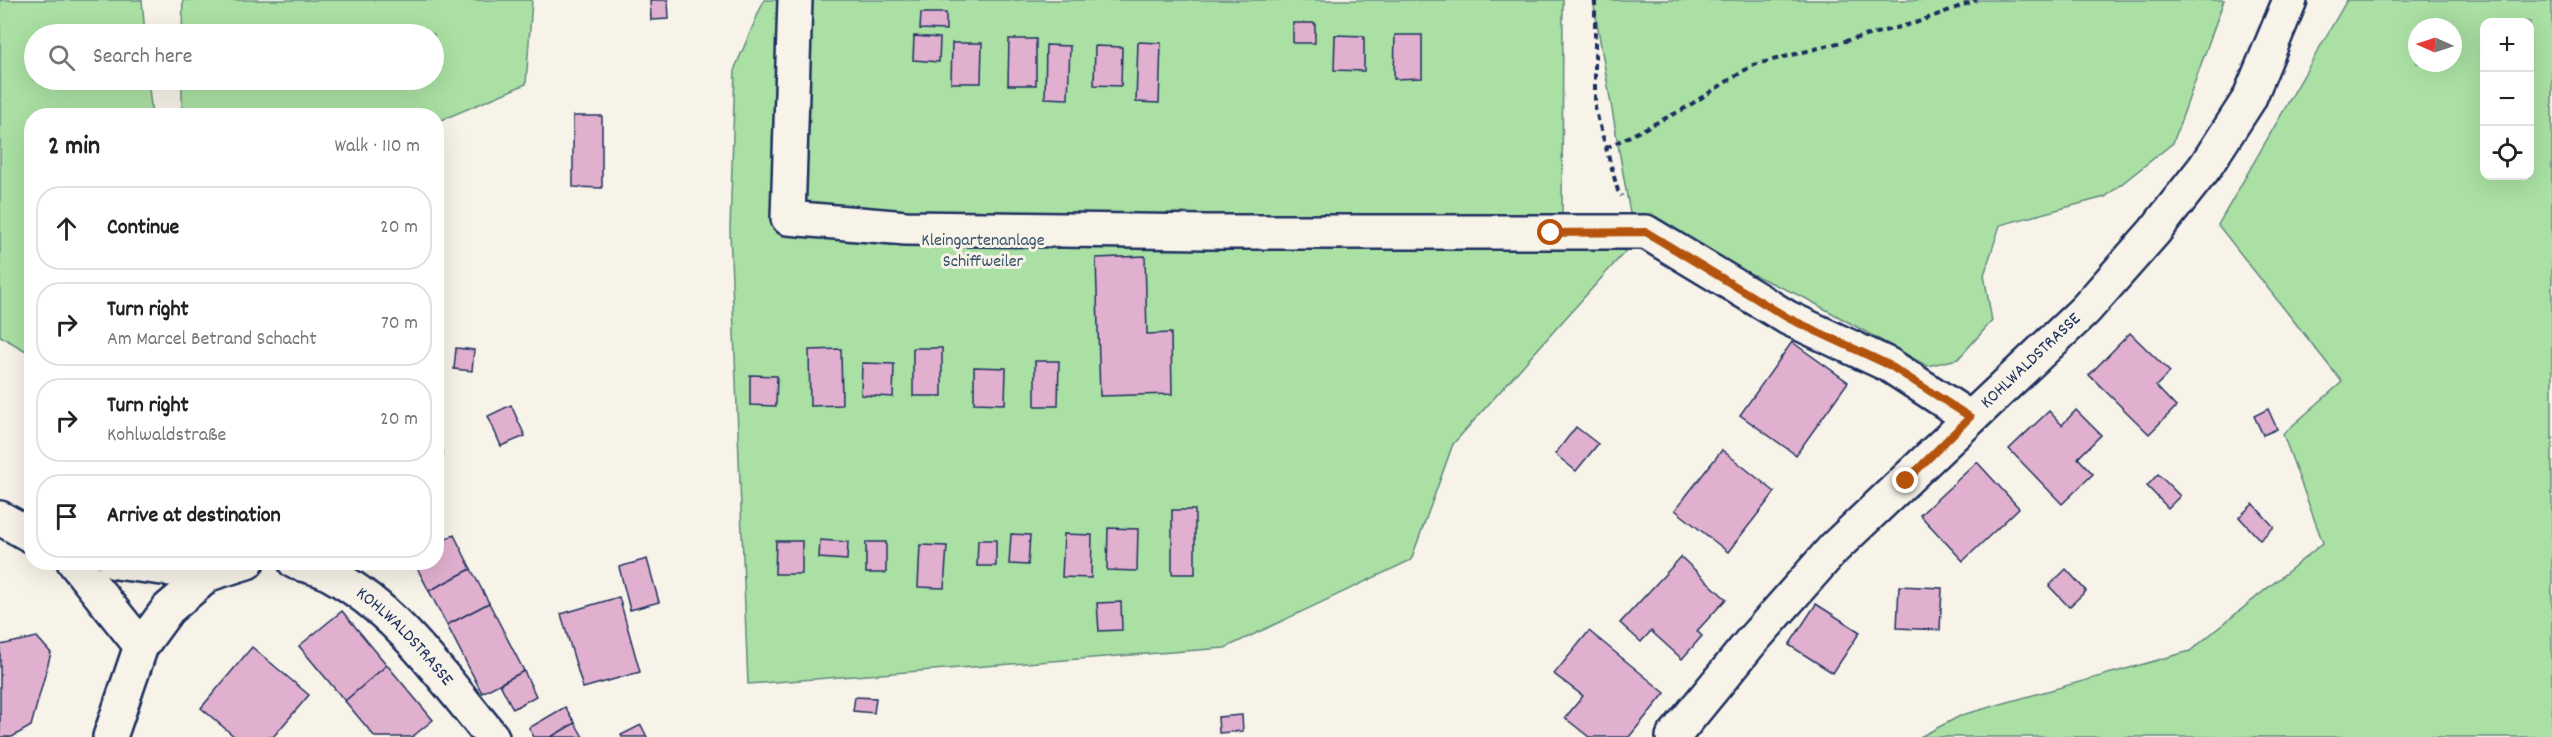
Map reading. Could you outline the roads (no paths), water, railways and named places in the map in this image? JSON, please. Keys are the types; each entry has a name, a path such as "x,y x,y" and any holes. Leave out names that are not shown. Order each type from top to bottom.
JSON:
{"street":[{"path":"795,0 788,218 906,228 1230,232 1646,232 1788,318 1889,365 1970,417"},
{"name":"KOHLWALDSTRASSE","path":"1673,737 1750,643 1834,548 2085,310 2154,232 2205,167 2249,99 2290,0"},
{"path":"0,518 24,532"},
{"path":"80,570 141,646"},
{"path":"178,570 209,574"},
{"path":"110,737 141,646 168,609 209,574 222,570"},
{"name":"KOHLWALDSTRASSE","path":"321,570 368,598 418,648 492,737"}],"park label":[{"name":"Kleingartenanlage Schiffweiler","path":"983,251"}]}
